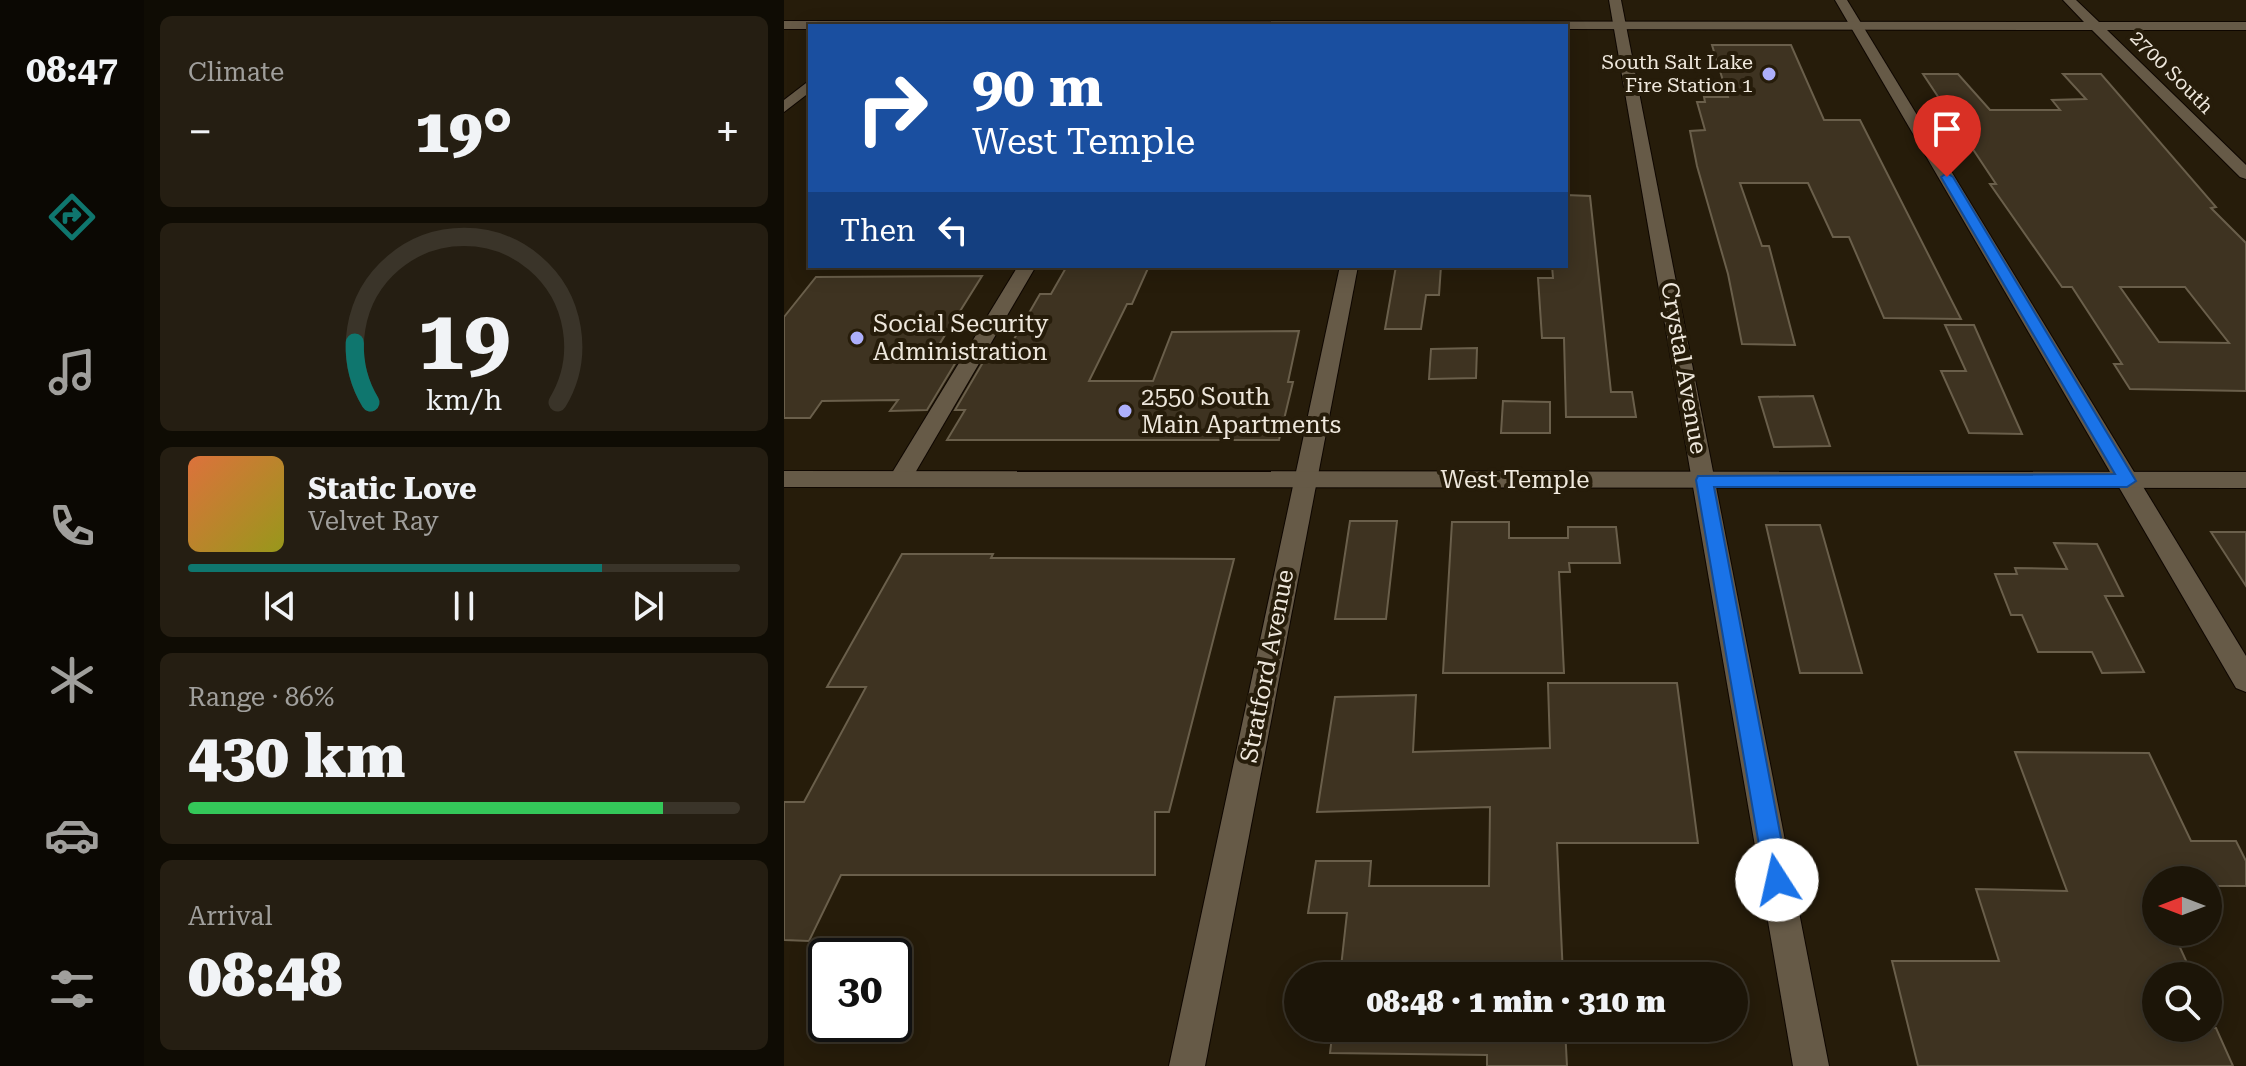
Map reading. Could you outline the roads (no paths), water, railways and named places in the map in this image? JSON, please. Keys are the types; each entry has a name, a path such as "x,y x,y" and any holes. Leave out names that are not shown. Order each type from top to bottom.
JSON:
{"street":[{"name":"Crystal Avenue","path":"1615,0 1811,1066"},
{"path":"1841,0 2246,680"},
{"name":"2700 South","path":"2069,0 2246,174"},
{"path":"784,25 808,25"},
{"path":"1568,26 2246,26"},
{"path":"784,108 808,86"},
{"path":"900,479 1026,268"},
{"name":"Stratford Avenue","path":"1187,1066 1349,268"},
{"name":"West Temple","path":"784,479 2246,480"}],"place":[{"name":"South Salt Lake Fire Station 1","path":"1769,74"},
{"name":"Social Security Administration","path":"857,338"},
{"name":"2550 South Main Apartments","path":"1125,411"}]}
